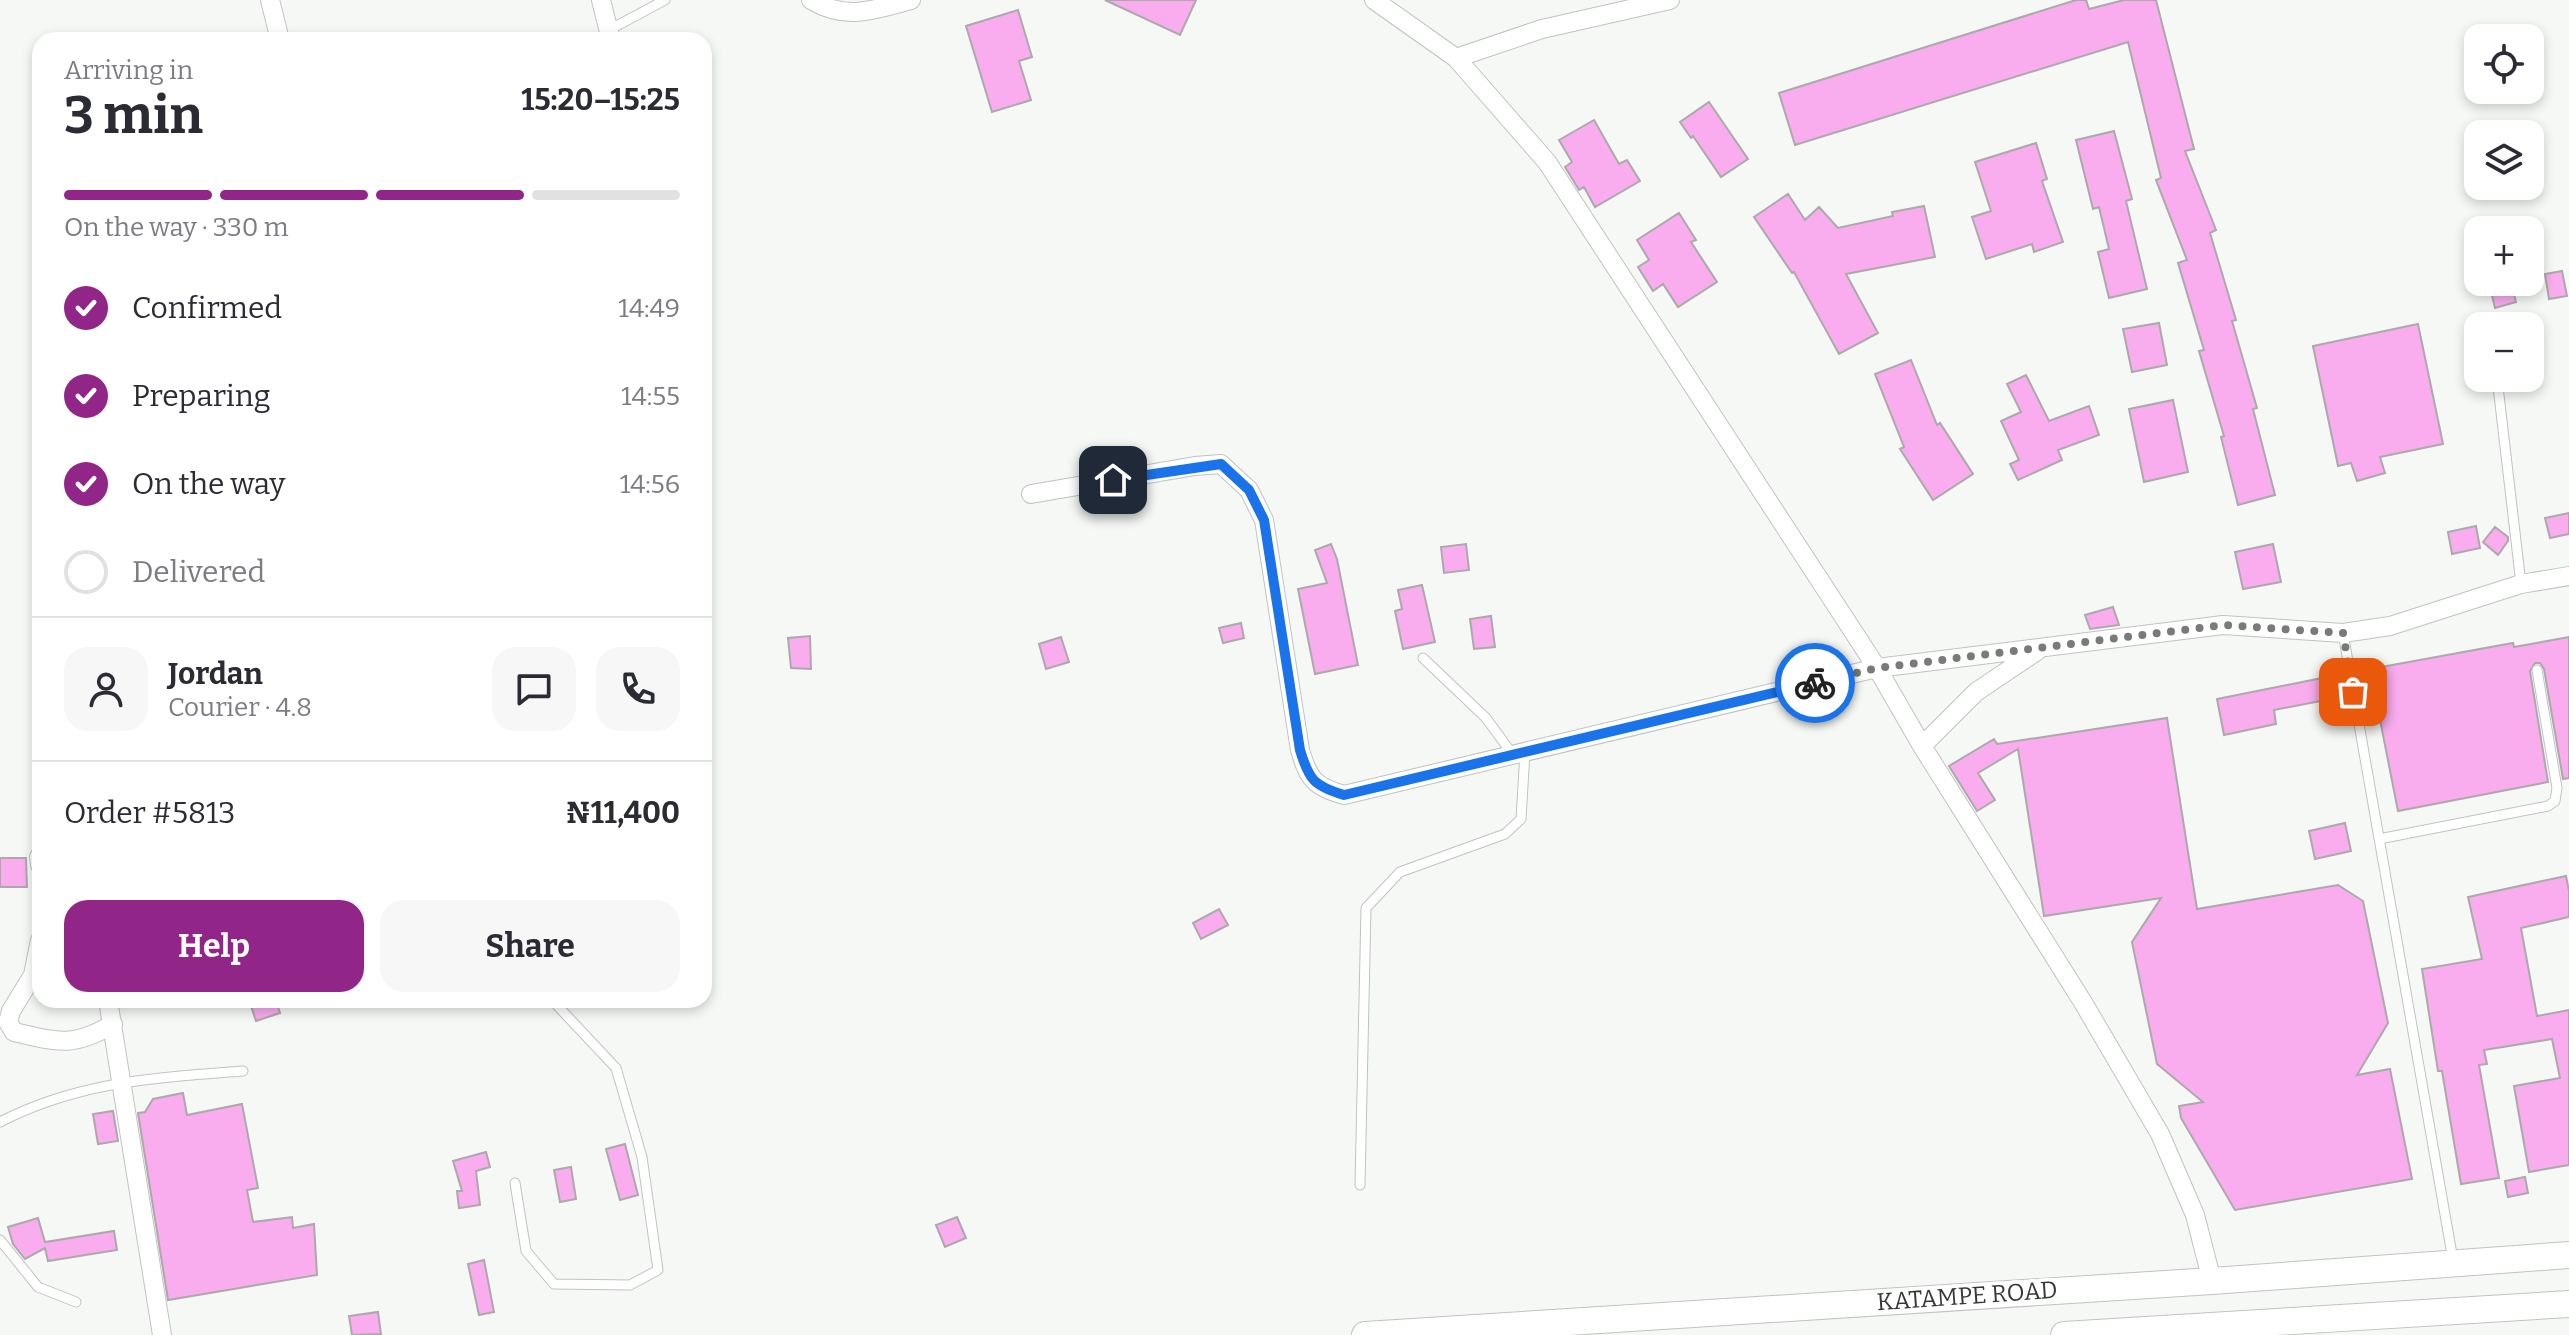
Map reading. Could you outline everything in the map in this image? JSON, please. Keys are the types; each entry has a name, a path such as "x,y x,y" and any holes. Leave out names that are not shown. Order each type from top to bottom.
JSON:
{"main road":[{"name":"KATAMPE ROAD","path":"1365,1335 2569,1255"},
{"name":"KATAMPE ROAD","path":"2064,1335 2281,1328 2569,1304"}],"street":[{"path":"270,0 278,32"},
{"path":"601,0 609,32"},
{"path":"811,0 825,8 853,14 911,0"},
{"path":"1374,0 1456,58 1547,162 1877,668 1922,746 2084,1004 2160,1134 2195,1215 2212,1281"},
{"path":"1456,58 1542,29 1670,0"},
{"path":"1031,494 1221,464 1249,490 1264,520 1300,750 1307,775 1322,788 1344,795 1877,668 2223,625 2343,633 2390,626 2521,584 2569,576"},
{"path":"1922,746 1976,692 2041,648"},
{"path":"32,977 11,1011 8,1022 14,1032 51,1040 75,1041 90,1037 113,1024"},
{"path":"110,1008 162,1335"}],"lane":[{"path":"615,32 665,0"},
{"path":"2499,392 2521,584"},
{"path":"2343,633 2453,1263"},
{"path":"1360,1185 1366,908 1400,872 1505,834 1521,819 1519,753 1423,658"},
{"path":"2379,839 2548,806 2555,801 2557,788 2537,670"},
{"path":"515,1183 526,1251 554,1284 630,1285 658,1270 642,1157 616,1068 560,1008"},
{"path":"0,1122 36,1103 122,1081 243,1071"},
{"path":"0,1240 38,1287 76,1302"}],"building":[{"path":"1105,0 1196,0 1180,35"},
{"path":"2076,0 2086,0 2089,9 2124,0 2156,0 2194,149 2185,151 2216,230 2210,233 2236,320 2232,321 2257,408 2253,409 2275,495 2238,505 2221,437 2224,436 2199,351 2204,350 2178,263 2187,260 2156,180 2161,178 2128,42 1795,145 1779,93"},
{"path":"1018,10 1032,57 1019,61 1031,100 992,112 966,26"},
{"path":"1709,102 1748,159 1721,177 1680,122"},
{"path":"1594,120 1619,164 1627,160 1640,181 1595,207 1584,187 1579,190 1565,167 1572,162 1559,140"},
{"path":"2114,131 2132,199 2126,201 2147,289 2109,298 2098,252 2109,249 2099,207 2093,209 2076,140"},
{"path":"2036,143 2047,179 2042,181 2063,242 2034,252 2032,244 1986,259 1972,217 1991,211 1975,162"},
{"path":"1788,194 1805,220 1819,207 1838,228 1924,206 1935,257 1846,274 1878,333 1839,354 1794,272 1754,217"},
{"path":"1679,213 1696,240 1691,242 1717,282 1678,307 1663,284 1653,291 1638,267 1649,260 1637,240"},
{"path":"2562,271 2567,296 2549,299 2545,274"},
{"path":"2492,296 2514,296 2516,302 2495,308"},
{"path":"2159,323 2167,365 2132,372 2123,329"},
{"path":"2418,324 2443,444 2380,457 2385,473 2357,481 2351,463 2338,466 2313,346"},
{"path":"1911,360 1937,425 1940,423 1973,474 1933,500 1900,449 1904,447 1875,374"},
{"path":"2026,375 2049,421 2089,406 2099,435 2058,450 2062,460 2018,480 2010,464 2019,460 2001,421 2021,412 2007,384"},
{"path":"2173,400 2188,472 2144,482 2129,409"},
{"path":"2569,513 2569,534 2550,538 2545,518"},
{"path":"2476,526 2480,548 2452,554 2448,532"},
{"path":"2495,527 2508,537 2498,555 2483,542"},
{"path":"1331,544 1337,559 1358,665 1315,674 1298,589 1327,583 1315,550"},
{"path":"1466,544 1469,570 1444,573 1441,547"},
{"path":"2273,544 2281,582 2243,589 2235,552"},
{"path":"1422,585 1435,642 1403,649 1395,611 1402,609 1398,590"},
{"path":"2113,607 2119,625 2090,629 2085,615"},
{"path":"1491,616 1495,647 1474,649 1470,619"},
{"path":"1241,623 1244,638 1223,643 1219,628"},
{"path":"810,636 811,669 791,668 788,638"},
{"path":"1061,637 1069,662 1046,669 1039,644"},
{"path":"2569,637 2569,778 2563,779 2544,669 2540,663 2535,663 2530,671 2548,782 2398,811 2370,669 2513,643 2514,647"},
{"path":"2322,678 2326,700 2274,710 2276,724 2224,735 2217,699"},
{"path":"2167,718 2197,909 2338,885 2363,901 2388,1023 2357,1075 2390,1069 2412,1179 2235,1210 2181,1118 2179,1106 2203,1102 2157,1064 2132,942 2161,898 2044,916 2018,749 1978,773 1995,800 1977,811 1949,766 1994,739 1997,744"},
{"path":"2345,823 2351,851 2315,859 2309,831"},
{"path":"0,858 26,858 27,887 0,887"},
{"path":"2566,876 2569,917 2521,928 2537,1016 2569,1010 2569,1165 2529,1172 2514,1086 2560,1078 2552,1039 2484,1050 2487,1064 2479,1065 2499,1178 2461,1184 2442,1071 2438,1071 2422,969 2482,959 2468,897"},
{"path":"1219,909 1228,925 1201,939 1193,923"},
{"path":"252,1008 278,1008 280,1013 256,1021"},
{"path":"183,1093 187,1115 242,1104 258,1188 247,1190 253,1222 292,1217 293,1228 314,1224 317,1275 168,1300 138,1113 145,1112 153,1099"},
{"path":"113,1111 118,1141 98,1144 93,1114"},
{"path":"625,1144 638,1195 620,1200 606,1149"},
{"path":"486,1152 490,1167 476,1171 480,1205 459,1208 457,1191 462,1191 453,1161"},
{"path":"571,1167 576,1199 560,1202 554,1170"},
{"path":"2525,1177 2528,1193 2508,1197 2505,1181"},
{"path":"957,1217 966,1238 945,1247 936,1225"},
{"path":"38,1218 45,1242 114,1231 117,1250 48,1261 45,1248 25,1259 13,1244 8,1227"},
{"path":"484,1260 494,1312 479,1315 468,1264"},
{"path":"378,1312 381,1334 352,1335 349,1316"}],"way so far":[{"path":"1815,683 1877,668 2223,625 2343,633 2353,692"}],"route":[{"path":"1113,480 1221,464 1249,490 1264,520 1300,750 1307,775 1322,788 1344,795 1815,683"}]}
